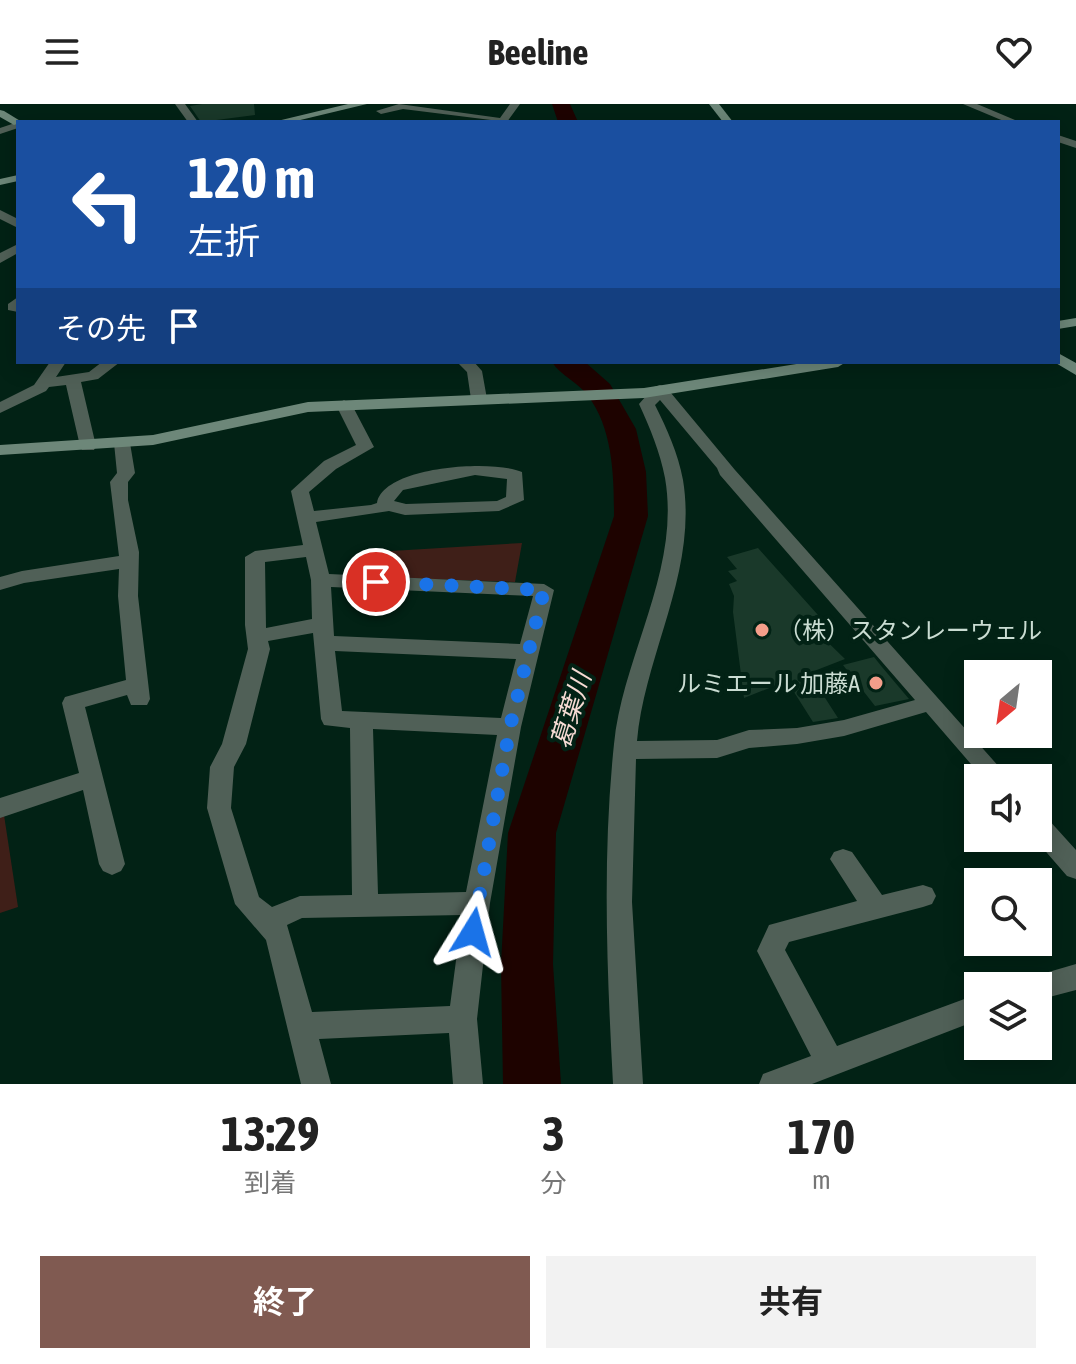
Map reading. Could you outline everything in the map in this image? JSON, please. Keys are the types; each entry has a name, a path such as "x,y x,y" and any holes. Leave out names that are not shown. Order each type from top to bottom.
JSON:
{"street":[{"path":"503,120 515,104"},
{"path":"714,104 726,120"},
{"path":"968,104 1010,120"},
{"path":"287,120 358,105 381,111 389,116 388,120"},
{"path":"381,111 403,106 489,120"},
{"path":"0,408 30,395 44,383 57,364"},
{"path":"44,383 93,376 109,364"},
{"path":"467,364 474,371 479,399"},
{"path":"0,450 153,440 275,412 344,405 652,392 826,364"},
{"path":"72,379 88,446"},
{"path":"652,392 726,467 726,471 985,764"},
{"path":"628,1084 617,893 627,750 631,707 673,566 677,538 678,507 664,438 647,404 652,392"},
{"path":"344,405 366,447 342,455 320,470 300,491 321,580 332,719 510,727"},
{"path":"112,864 73,703 138,692 128,596 129,561 119,500 119,482 126,473 122,443"},
{"path":"307,517 374,510 388,505 405,510 499,506 515,500 516,476 503,470 478,470 397,486 388,493 385,502 388,505"},
{"path":"313,550 255,557 255,625 259,636 252,682 234,744 222,767 219,808 248,904 269,921 279,936 304,1026 316,1084"},
{"path":"0,584 22,577 129,561"},
{"path":"321,580 544,590 510,727 477,903 463,1019 468,1084"},
{"path":"259,636 323,633 528,652"},
{"path":"627,750 717,749 749,739 785,747 931,703"},
{"path":"361,720 365,904"},
{"path":"0,808 92,778"},
{"path":"1052,841 1076,868"},
{"path":"843,859 877,909"},
{"path":"830,1062 771,951 779,933 923,896"},
{"path":"269,921 300,907 477,903"},
{"path":"1052,983 1076,977"},
{"path":"774,1084 964,1012"},
{"path":"304,1026 463,1019"}],"shaded area":[{"path":"522,543 515,582 370,577 375,552"},
{"path":"4,815 18,907 0,913 0,817"}],"building":[{"path":"254,104 255,115 200,120 190,106"},
{"name":"（株）スタンレーウェル","path":"758,548 818,615 804,619 845,659 809,673 838,718 813,722 787,681 744,698 733,612 734,596 729,584 737,581 728,571 737,569 727,557"},
{"name":"ルミエール 加藤A","path":"874,657 909,699 875,706 843,665"}],"waterway":[{"name":"葛葉川","path":"561,104 567,120"},
{"name":"葛葉川","path":"532,1084 527,964 532,833 631,516 629,472 620,429 600,391 569,364"}],"place":[{"name":"（株）スタンレーウェル","path":"762,630"},
{"name":"ルミエール 加藤A","path":"876,683"}],"route":[{"path":"376,582 544,590 510,727 473,932"}]}
